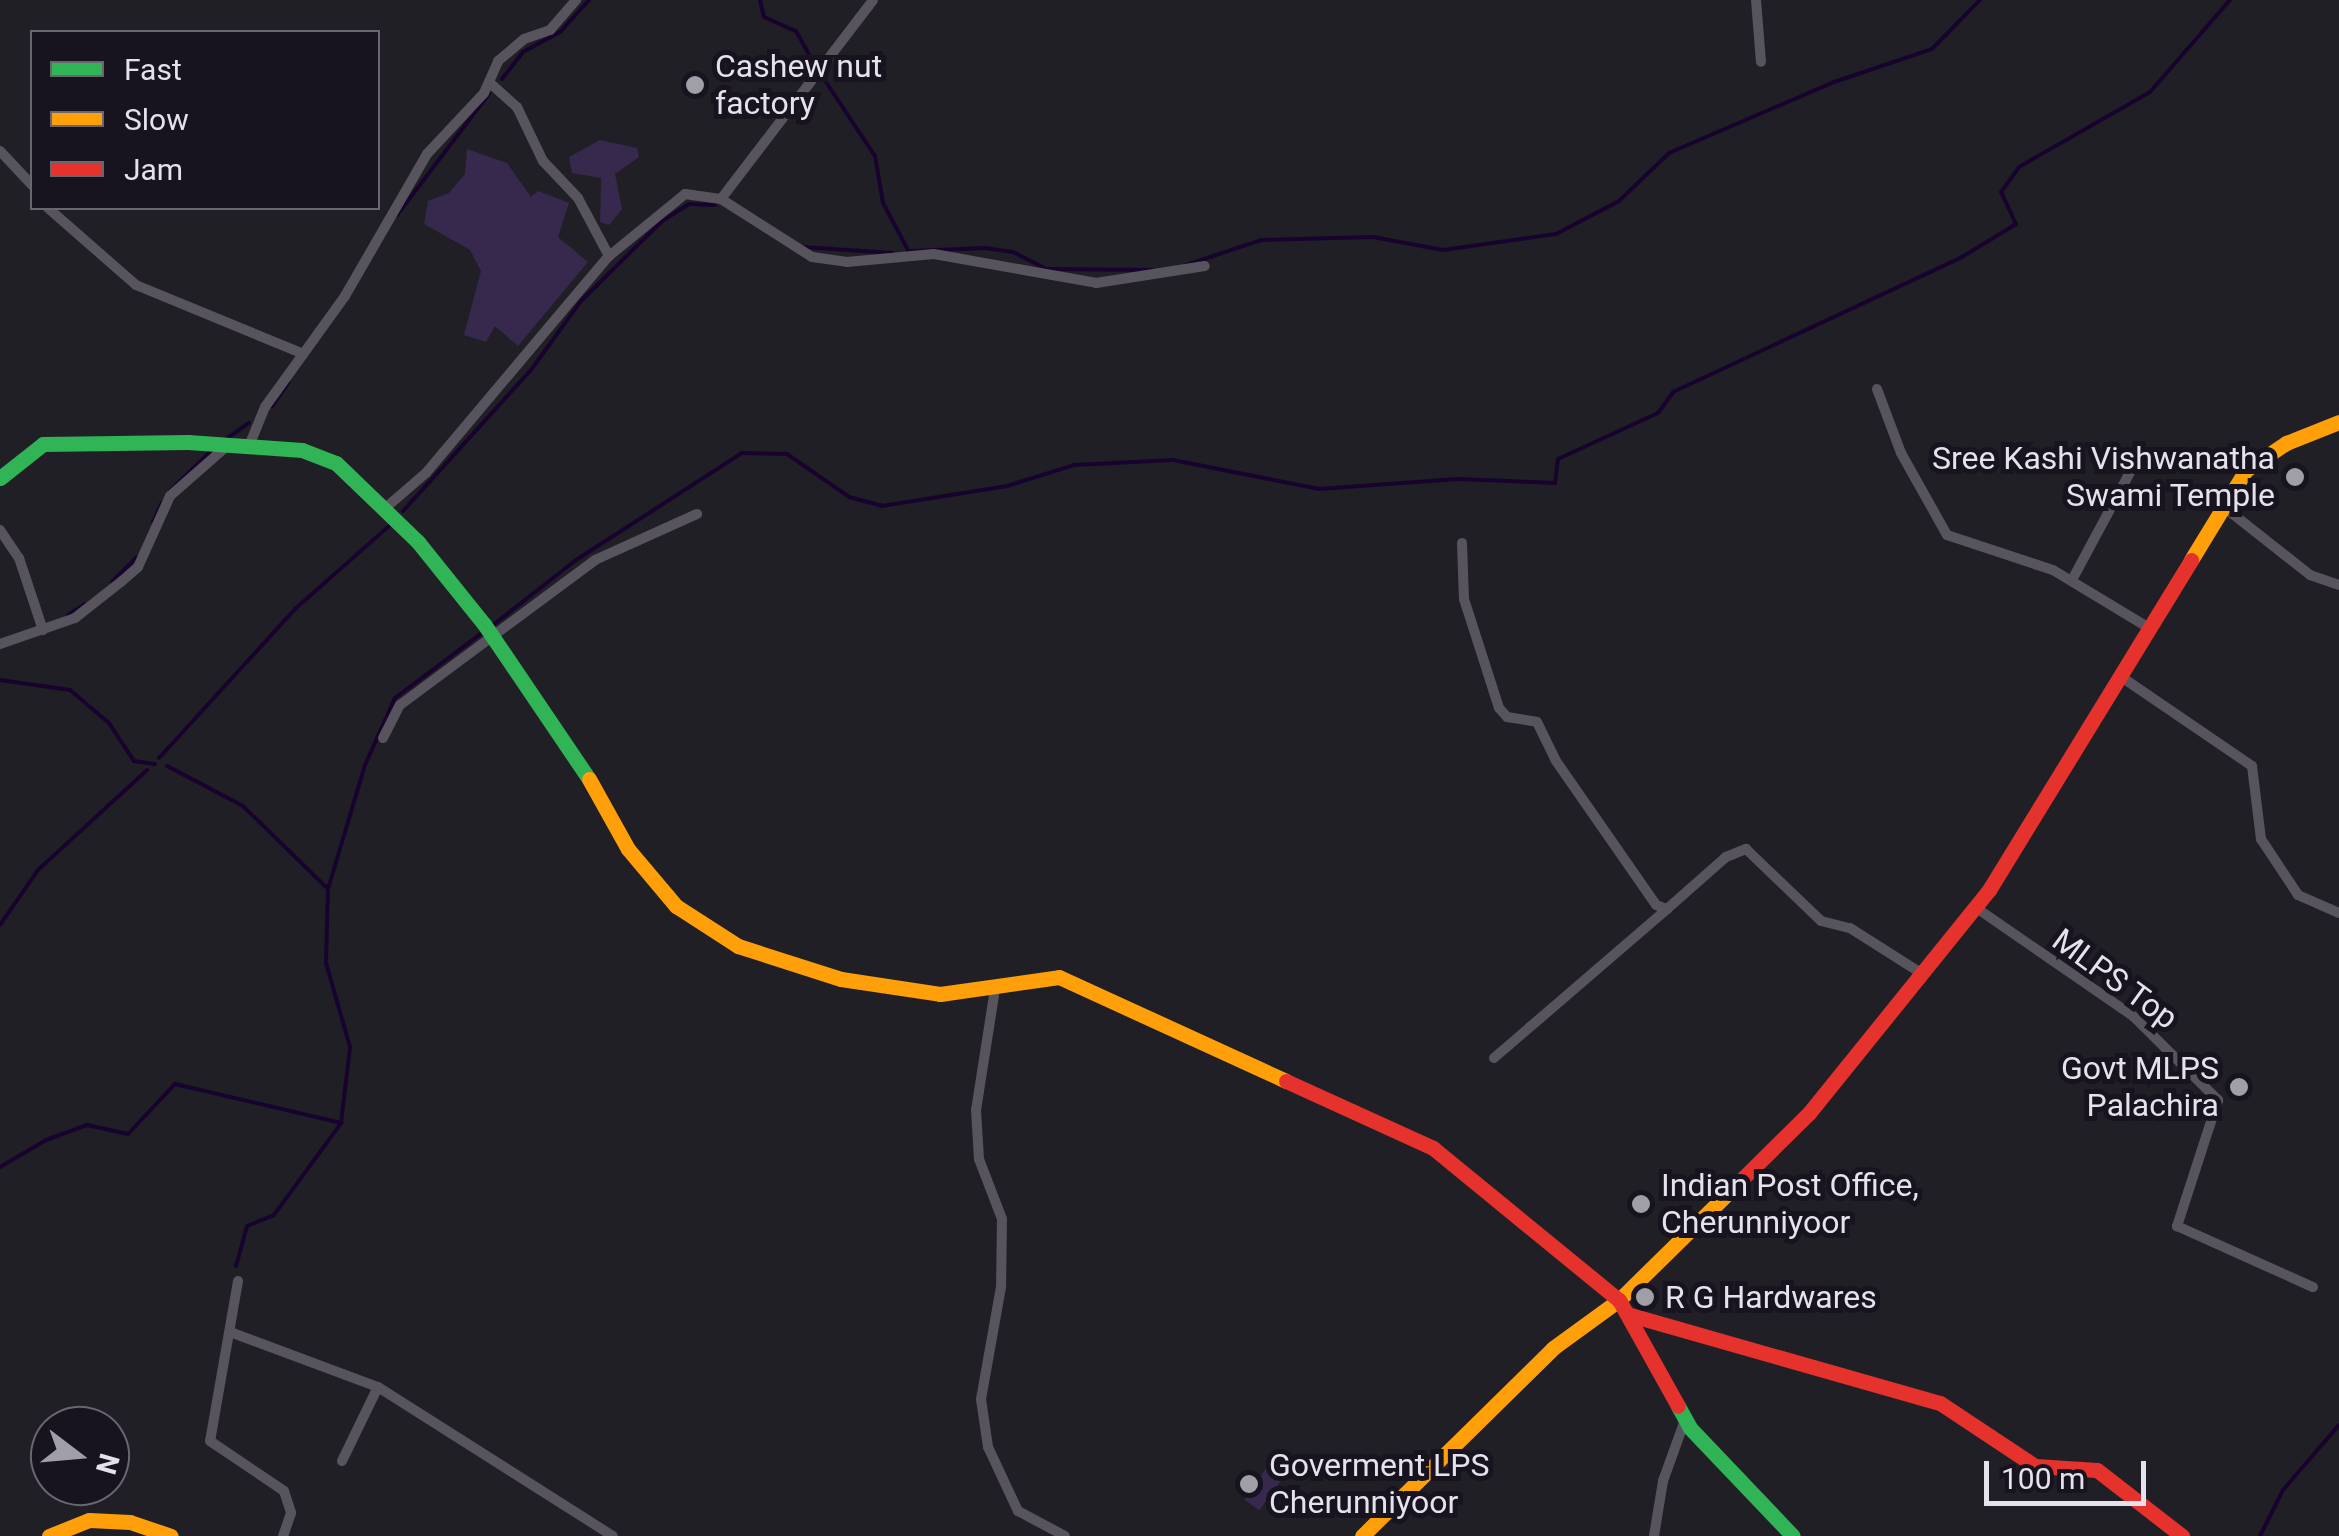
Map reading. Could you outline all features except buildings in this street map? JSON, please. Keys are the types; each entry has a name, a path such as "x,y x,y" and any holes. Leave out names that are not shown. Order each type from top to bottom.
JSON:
{"street":[{"path":"249,446 265,408 303,354 427,154 489,82 506,52 550,30 576,0"},
{"path":"721,199 873,0"},
{"path":"1756,0 1761,62"},
{"path":"489,82 517,107 543,161 578,198 609,256"},
{"path":"0,151 30,183"},
{"path":"384,510 426,473 609,256 685,194 721,199 812,257 847,262 934,254 1096,284 1205,266"},
{"path":"50,210 136,286 303,354"},
{"path":"1877,389 1901,452 1947,535 2072,580 2149,628"},
{"path":"1362,1536 1553,1348 1623,1307 1808,1113 1974,907 2246,470 2286,443 2339,422"},
{"path":"0,478 43,444 249,446 302,450 336,463 418,542 494,637 567,739 628,849 676,906 738,946 841,979 940,994 1058,977 1433,1148 1623,1307 1684,1420 1792,1536"},
{"path":"0,644 75,618 138,567 170,496 229,445"},
{"path":"2072,580 2136,461"},
{"path":"2224,506 2310,574 2339,585"},
{"path":"383,738 400,706 595,560 698,514"},
{"path":"0,530 18,558 42,630"},
{"path":"1462,543 1464,599 1499,708 1507,718 1537,722 1646,891 1667,909"},
{"path":"2120,676 2252,766 2261,840 2298,895 2339,913"},
{"path":"1494,1058 1726,857 1746,849 1821,921 1850,928 1922,973"},
{"name":"MLPS Top","path":"1974,907 2133,1016 2218,1100 2177,1226 2313,1287"},
{"path":"995,989 976,1110 979,1160 1002,1219 1002,1287 981,1399 988,1447 1018,1511 1065,1536"},
{"path":"238,1281 210,1441 284,1491 291,1514 282,1536"},
{"path":"1623,1307 1940,1403 2035,1466 2097,1470 2182,1536"},
{"path":"230,1332 378,1387 613,1536"},
{"path":"342,1461 378,1387"},
{"path":"1654,1536 1663,1481 1684,1420"},
{"path":"49,1536 89,1520 130,1522 171,1536"}],"shaded area":[{"path":"600,140 637,148 639,157 615,174 622,209 609,225 600,222 601,178 572,173 569,157"},
{"path":"467,149 507,163 531,197 538,191 569,203 558,237 588,262 518,346 495,326 486,342 464,335 481,271 470,250 424,224 428,201 449,193 465,174"},
{"path":"1268,1466 1283,1477 1259,1510 1244,1499"}],"waterway":[{"path":"502,79 523,52 560,32 589,0"},
{"path":"760,0 764,17 796,31 812,60"},
{"path":"1186,265 1261,240 1373,237 1443,250 1556,234 1619,201 1669,153 1834,82 1932,49 1980,0"},
{"path":"493,625 576,560 742,453 787,454 849,497 882,506 1007,486 1074,465 1173,460 1319,489 1458,479 1555,483 1558,459 1658,413 1673,392 1962,257 2016,224 2001,192 2019,167 2150,92 2230,0"},
{"path":"822,76 875,156 883,203 909,252"},
{"path":"397,215 489,94"},
{"path":"403,511 531,370 581,301 662,221 689,204 715,205"},
{"path":"803,247 893,253"},
{"path":"912,251 985,248 1013,252 1046,269 1152,270"},
{"path":"272,406 289,382"},
{"path":"226,439 249,423"},
{"path":"170,491 213,449"},
{"path":"153,522 162,503"},
{"path":"159,758 295,609 389,526"},
{"path":"112,582 137,557"},
{"path":"68,615 85,604"},
{"path":"328,889 365,765 395,698 482,633"},
{"path":"0,680 70,690 109,723 134,761 155,764"},
{"path":"0,1167 46,1140 87,1125 128,1134 175,1084 341,1123 350,1047 326,963 328,889 243,806 167,766"},
{"path":"0,925 38,870 147,770"},
{"path":"236,1266 247,1226 274,1215 341,1123"},
{"path":"2260,1536 2283,1490 2339,1425"}],"traffic: fast":[{"path":"0,478 43,444 188,442 302,450 336,463 418,542 484,624 589,779"},
{"path":"1678,1406 1690,1428 1793,1536"}],"traffic: slow":[{"path":"2191,560 2246,470 2286,443 2339,422"},
{"path":"589,779 628,849 676,906 738,946 841,979 940,994 1059,977 1286,1081"},
{"path":"1362,1536 1553,1348 1619,1300 1736,1185"},
{"path":"49,1536 89,1520 130,1522 171,1536"}],"traffic: jam":[{"path":"1736,1185 1809,1113 1989,890 2191,560"},
{"path":"1286,1081 1433,1148 1619,1300 1678,1406"},
{"path":"1627,1314 1940,1403 2035,1466 2097,1470 2182,1536"}],"place":[{"name":"Cashew nut factory","path":"695,85"},
{"name":"Sree Kashi Vishwanatha Swami Temple","path":"2295,477"},
{"name":"Govt MLPS Palachira","path":"2239,1087"},
{"name":"Indian Post Office, Cherunniyoor","path":"1641,1204"},
{"name":"R G Hardwares","path":"1645,1297"},
{"name":"Goverment LPS Cherunniyoor","path":"1249,1484"}]}
